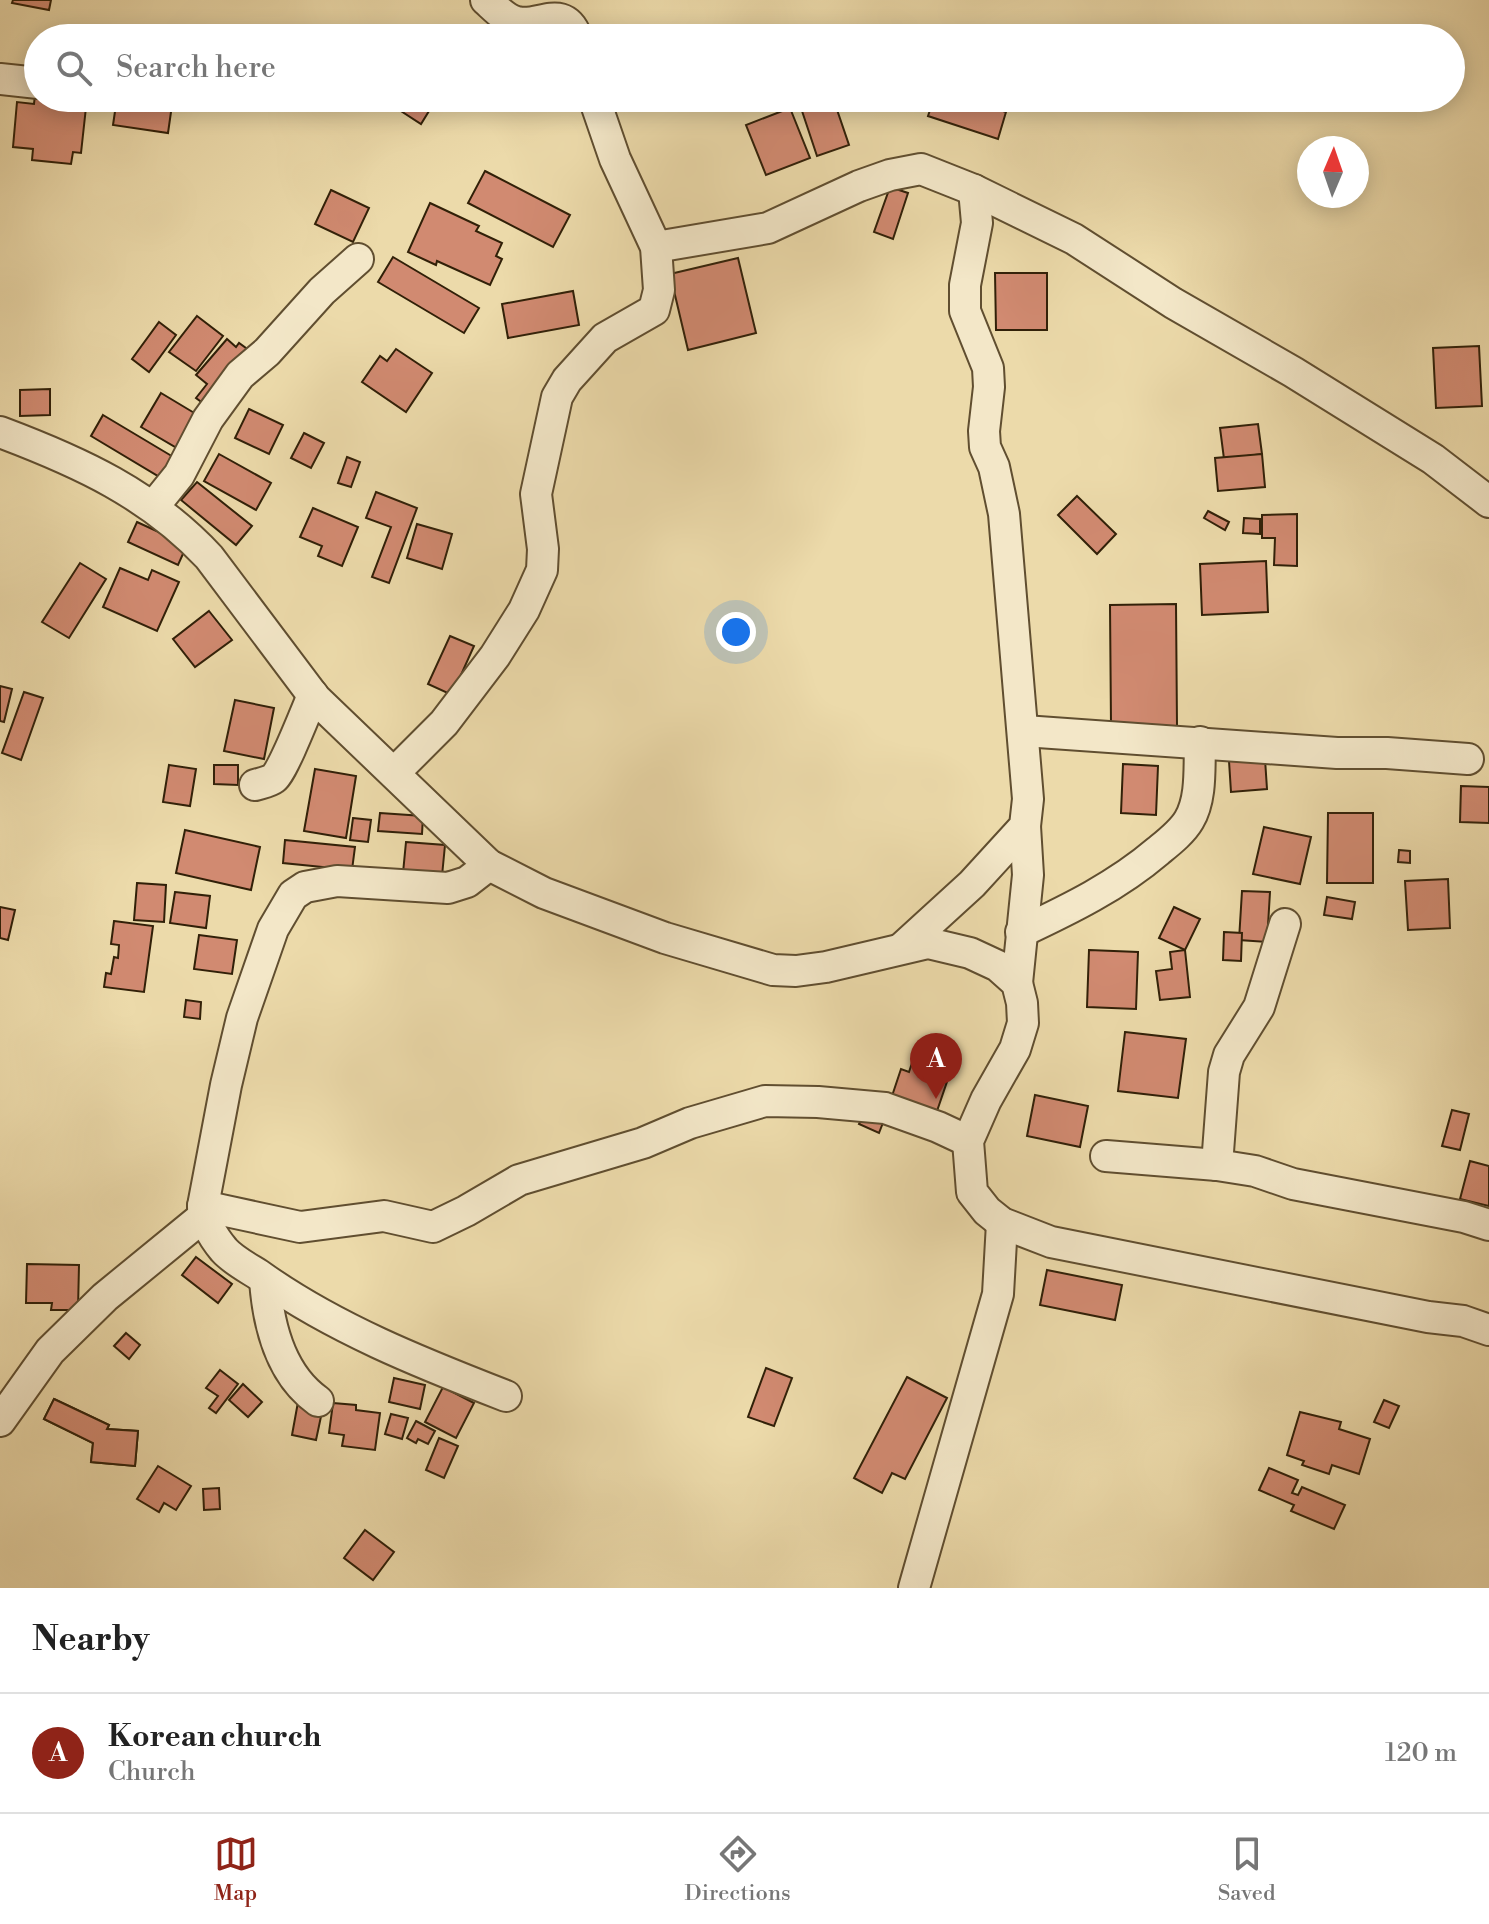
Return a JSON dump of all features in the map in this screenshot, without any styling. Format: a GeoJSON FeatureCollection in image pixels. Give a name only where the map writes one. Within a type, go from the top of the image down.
{"type":"FeatureCollection","features":[{"type":"Feature","properties":{"kind":"street"},"geometry":{"type":"LineString","coordinates":[[486,0],[515,22],[527,23],[550,17],[567,24]]}},
{"type":"Feature","properties":{"kind":"street"},"geometry":{"type":"LineString","coordinates":[[0,79],[24,82]]}},
{"type":"Feature","properties":{"kind":"street"},"geometry":{"type":"LineString","coordinates":[[394,773],[444,723],[495,656],[524,610],[542,570],[543,549],[536,494],[557,397],[567,380],[605,338],[654,310],[659,290],[656,247],[615,159],[599,112]]}},
{"type":"Feature","properties":{"kind":"street"},"geometry":{"type":"LineString","coordinates":[[656,247],[768,228],[859,186],[890,175],[921,169],[974,190],[1074,239],[1173,303],[1293,372],[1433,459],[1489,502]]}},
{"type":"Feature","properties":{"kind":"street"},"geometry":{"type":"LineString","coordinates":[[974,190],[977,223],[965,285],[965,311],[988,368],[985,447],[994,467],[1004,514],[1024,731],[1028,875],[1017,983],[1023,1023],[1015,1049],[986,1100],[968,1141],[972,1192],[987,1211],[1002,1223],[1051,1242],[1387,1309],[1463,1321],[1489,1330]]}},
{"type":"Feature","properties":{"kind":"street"},"geometry":{"type":"LineString","coordinates":[[154,506],[179,475],[208,419],[240,375],[267,352],[322,291],[358,259]]}},
{"type":"Feature","properties":{"kind":"street"},"geometry":{"type":"LineString","coordinates":[[0,432],[94,471],[154,506],[190,536],[313,695],[489,865],[544,893],[665,938],[773,970],[826,967],[928,943],[970,953],[998,966],[1017,983]]}},
{"type":"Feature","properties":{"kind":"street"},"geometry":{"type":"LineString","coordinates":[[255,785],[275,778],[283,768],[313,695]]}},
{"type":"Feature","properties":{"kind":"street"},"geometry":{"type":"LineString","coordinates":[[1024,731],[1468,759]]}},
{"type":"Feature","properties":{"kind":"street"},"geometry":{"type":"LineString","coordinates":[[1021,932],[1087,901],[1141,866],[1171,840],[1189,820],[1198,796],[1200,742]]}},
{"type":"Feature","properties":{"kind":"street"},"geometry":{"type":"LineString","coordinates":[[903,947],[972,884],[1025,826]]}},
{"type":"Feature","properties":{"kind":"street"},"geometry":{"type":"LineString","coordinates":[[489,865],[467,882],[448,888],[337,881],[305,887],[293,895],[273,929],[242,1018],[226,1085],[204,1211],[226,1252],[281,1292],[378,1343],[506,1396]]}},
{"type":"Feature","properties":{"kind":"street"},"geometry":{"type":"LineString","coordinates":[[1217,1165],[1224,1072],[1229,1055],[1259,1007],[1285,924]]}},
{"type":"Feature","properties":{"kind":"street"},"geometry":{"type":"LineString","coordinates":[[204,1211],[300,1227],[384,1216],[433,1227],[519,1180],[643,1143],[690,1123],[765,1101],[885,1108],[968,1141]]}},
{"type":"Feature","properties":{"kind":"street"},"geometry":{"type":"LineString","coordinates":[[1106,1156],[1255,1171],[1293,1184],[1464,1217],[1489,1225]]}},
{"type":"Feature","properties":{"kind":"street"},"geometry":{"type":"LineString","coordinates":[[0,1421],[50,1351],[105,1297],[204,1211]]}},
{"type":"Feature","properties":{"kind":"street"},"geometry":{"type":"LineString","coordinates":[[914,1588],[998,1294],[1002,1223]]}},
{"type":"Feature","properties":{"kind":"street"},"geometry":{"type":"LineString","coordinates":[[265,1280],[267,1304],[280,1350],[296,1379],[318,1401]]}},
{"type":"Feature","properties":{"kind":"building"},"geometry":{"type":"Polygon","coordinates":[[[13,0],[51,0],[49,10],[12,3],[13,0]]]}},
{"type":"Feature","properties":{"kind":"building"},"geometry":{"type":"Polygon","coordinates":[[[17,102],[24,103],[24,112],[85,112],[81,153],[73,152],[71,164],[32,160],[33,149],[13,147],[17,102]]]}},
{"type":"Feature","properties":{"kind":"building"},"geometry":{"type":"Polygon","coordinates":[[[115,112],[171,112],[168,133],[113,125],[115,112]]]}},
{"type":"Feature","properties":{"kind":"building"},"geometry":{"type":"Polygon","coordinates":[[[402,112],[428,112],[421,124],[402,112]]]}},
{"type":"Feature","properties":{"kind":"building"},"geometry":{"type":"Polygon","coordinates":[[[780,112],[792,112],[810,158],[766,175],[746,125],[780,112]]]}},
{"type":"Feature","properties":{"kind":"building"},"geometry":{"type":"Polygon","coordinates":[[[802,112],[838,112],[849,145],[817,156],[802,112]]]}},
{"type":"Feature","properties":{"kind":"building"},"geometry":{"type":"Polygon","coordinates":[[[929,112],[1006,112],[998,139],[928,116],[929,112]]]}},
{"type":"Feature","properties":{"kind":"building"},"geometry":{"type":"Polygon","coordinates":[[[485,171],[570,215],[553,247],[468,203],[485,171]]]}},
{"type":"Feature","properties":{"kind":"building"},"geometry":{"type":"Polygon","coordinates":[[[890,187],[908,193],[893,239],[874,232],[890,187]]]}},
{"type":"Feature","properties":{"kind":"building"},"geometry":{"type":"Polygon","coordinates":[[[331,190],[369,208],[353,242],[315,224],[331,190]]]}},
{"type":"Feature","properties":{"kind":"building"},"geometry":{"type":"Polygon","coordinates":[[[430,203],[479,226],[476,231],[502,243],[496,256],[502,259],[490,285],[437,261],[436,265],[408,252],[430,203]]]}},
{"type":"Feature","properties":{"kind":"building"},"geometry":{"type":"Polygon","coordinates":[[[393,257],[479,308],[464,333],[378,282],[393,257]]]}},
{"type":"Feature","properties":{"kind":"building"},"geometry":{"type":"Polygon","coordinates":[[[738,258],[756,333],[688,350],[670,274],[738,258]]]}},
{"type":"Feature","properties":{"kind":"building"},"geometry":{"type":"Polygon","coordinates":[[[995,273],[1047,273],[1047,330],[996,330],[995,273]]]}},
{"type":"Feature","properties":{"kind":"building"},"geometry":{"type":"Polygon","coordinates":[[[573,291],[579,325],[508,338],[502,304],[573,291]]]}},
{"type":"Feature","properties":{"kind":"building"},"geometry":{"type":"Polygon","coordinates":[[[197,316],[223,336],[196,371],[169,352],[197,316]]]}},
{"type":"Feature","properties":{"kind":"building"},"geometry":{"type":"Polygon","coordinates":[[[159,322],[176,335],[149,372],[132,359],[159,322]]]}},
{"type":"Feature","properties":{"kind":"building"},"geometry":{"type":"Polygon","coordinates":[[[227,339],[236,347],[239,343],[250,351],[207,406],[196,398],[207,384],[196,375],[227,339]]]}},
{"type":"Feature","properties":{"kind":"building"},"geometry":{"type":"Polygon","coordinates":[[[1479,346],[1482,406],[1436,408],[1433,348],[1479,346]]]}},
{"type":"Feature","properties":{"kind":"building"},"geometry":{"type":"Polygon","coordinates":[[[396,349],[432,373],[406,412],[362,382],[380,356],[387,361],[396,349]]]}},
{"type":"Feature","properties":{"kind":"building"},"geometry":{"type":"Polygon","coordinates":[[[50,389],[50,415],[20,416],[20,390],[50,389]]]}},
{"type":"Feature","properties":{"kind":"building"},"geometry":{"type":"Polygon","coordinates":[[[161,393],[201,417],[182,451],[141,427],[161,393]]]}},
{"type":"Feature","properties":{"kind":"building"},"geometry":{"type":"Polygon","coordinates":[[[249,409],[283,425],[269,454],[235,438],[249,409]]]}},
{"type":"Feature","properties":{"kind":"building"},"geometry":{"type":"Polygon","coordinates":[[[103,415],[175,458],[163,479],[91,436],[103,415]]]}},
{"type":"Feature","properties":{"kind":"building"},"geometry":{"type":"Polygon","coordinates":[[[1258,424],[1262,454],[1224,459],[1220,428],[1258,424]]]}},
{"type":"Feature","properties":{"kind":"building"},"geometry":{"type":"Polygon","coordinates":[[[304,433],[324,443],[311,468],[291,458],[304,433]]]}},
{"type":"Feature","properties":{"kind":"building"},"geometry":{"type":"Polygon","coordinates":[[[219,454],[271,483],[256,510],[204,481],[219,454]]]}},
{"type":"Feature","properties":{"kind":"building"},"geometry":{"type":"Polygon","coordinates":[[[1262,454],[1265,487],[1218,491],[1215,458],[1262,454]]]}},
{"type":"Feature","properties":{"kind":"building"},"geometry":{"type":"Polygon","coordinates":[[[347,457],[360,462],[351,487],[338,483],[347,457]]]}},
{"type":"Feature","properties":{"kind":"building"},"geometry":{"type":"Polygon","coordinates":[[[197,482],[252,526],[236,545],[181,500],[197,482]]]}},
{"type":"Feature","properties":{"kind":"building"},"geometry":{"type":"Polygon","coordinates":[[[376,492],[417,508],[389,583],[372,577],[391,527],[366,518],[376,492]]]}},
{"type":"Feature","properties":{"kind":"building"},"geometry":{"type":"Polygon","coordinates":[[[1077,496],[1116,534],[1097,554],[1058,515],[1077,496]]]}},
{"type":"Feature","properties":{"kind":"building"},"geometry":{"type":"Polygon","coordinates":[[[313,508],[358,527],[342,566],[318,556],[322,546],[300,537],[313,508]]]}},
{"type":"Feature","properties":{"kind":"building"},"geometry":{"type":"Polygon","coordinates":[[[1208,511],[1229,522],[1225,530],[1204,518],[1208,511]]]}},
{"type":"Feature","properties":{"kind":"building"},"geometry":{"type":"Polygon","coordinates":[[[1297,514],[1297,566],[1274,565],[1275,538],[1262,538],[1262,515],[1297,514]]]}},
{"type":"Feature","properties":{"kind":"building"},"geometry":{"type":"Polygon","coordinates":[[[1244,518],[1260,519],[1260,534],[1243,533],[1244,518]]]}},
{"type":"Feature","properties":{"kind":"building"},"geometry":{"type":"Polygon","coordinates":[[[137,522],[187,545],[178,565],[128,542],[137,522]]]}},
{"type":"Feature","properties":{"kind":"building"},"geometry":{"type":"Polygon","coordinates":[[[417,524],[452,534],[442,569],[407,558],[417,524]]]}},
{"type":"Feature","properties":{"kind":"building"},"geometry":{"type":"Polygon","coordinates":[[[1266,561],[1268,612],[1202,615],[1200,564],[1266,561]]]}},
{"type":"Feature","properties":{"kind":"building"},"geometry":{"type":"Polygon","coordinates":[[[80,563],[106,579],[69,638],[42,622],[80,563]]]}},
{"type":"Feature","properties":{"kind":"building"},"geometry":{"type":"Polygon","coordinates":[[[120,568],[148,580],[152,570],[179,582],[157,631],[103,607],[120,568]]]}},
{"type":"Feature","properties":{"kind":"building"},"geometry":{"type":"Polygon","coordinates":[[[1176,604],[1177,726],[1111,726],[1110,605],[1176,604]]]}},
{"type":"Feature","properties":{"kind":"building"},"geometry":{"type":"Polygon","coordinates":[[[209,611],[232,640],[195,667],[173,639],[209,611]]]}},
{"type":"Feature","properties":{"kind":"building"},"geometry":{"type":"Polygon","coordinates":[[[450,636],[474,646],[452,695],[428,684],[450,636]]]}},
{"type":"Feature","properties":{"kind":"building"},"geometry":{"type":"Polygon","coordinates":[[[0,686],[12,689],[4,722],[0,721],[0,686]]]}},
{"type":"Feature","properties":{"kind":"building"},"geometry":{"type":"Polygon","coordinates":[[[24,692],[43,698],[21,760],[2,753],[24,692]]]}},
{"type":"Feature","properties":{"kind":"building"},"geometry":{"type":"Polygon","coordinates":[[[235,700],[274,708],[264,759],[224,751],[235,700]]]}},
{"type":"Feature","properties":{"kind":"building"},"geometry":{"type":"Polygon","coordinates":[[[1265,759],[1267,789],[1231,792],[1229,761],[1265,759]]]}},
{"type":"Feature","properties":{"kind":"building"},"geometry":{"type":"Polygon","coordinates":[[[1123,764],[1158,766],[1156,815],[1121,813],[1123,764]]]}},
{"type":"Feature","properties":{"kind":"building"},"geometry":{"type":"Polygon","coordinates":[[[169,765],[196,769],[190,806],[163,802],[169,765]]]}},
{"type":"Feature","properties":{"kind":"building"},"geometry":{"type":"Polygon","coordinates":[[[214,765],[238,765],[238,785],[214,784],[214,765]]]}},
{"type":"Feature","properties":{"kind":"building"},"geometry":{"type":"Polygon","coordinates":[[[315,769],[356,776],[346,838],[304,831],[315,769]]]}},
{"type":"Feature","properties":{"kind":"building"},"geometry":{"type":"Polygon","coordinates":[[[1461,786],[1489,787],[1489,823],[1460,822],[1461,786]]]}},
{"type":"Feature","properties":{"kind":"building"},"geometry":{"type":"Polygon","coordinates":[[[380,813],[423,816],[422,834],[378,831],[380,813]]]}},
{"type":"Feature","properties":{"kind":"building"},"geometry":{"type":"Polygon","coordinates":[[[1328,813],[1373,813],[1373,883],[1327,883],[1328,813]]]}},
{"type":"Feature","properties":{"kind":"building"},"geometry":{"type":"Polygon","coordinates":[[[353,818],[371,820],[368,842],[350,840],[353,818]]]}},
{"type":"Feature","properties":{"kind":"building"},"geometry":{"type":"Polygon","coordinates":[[[1264,827],[1311,837],[1300,884],[1253,874],[1264,827]]]}},
{"type":"Feature","properties":{"kind":"building"},"geometry":{"type":"Polygon","coordinates":[[[185,830],[260,847],[251,890],[176,873],[185,830]]]}},
{"type":"Feature","properties":{"kind":"building"},"geometry":{"type":"Polygon","coordinates":[[[285,840],[355,847],[352,870],[283,863],[285,840]]]}},
{"type":"Feature","properties":{"kind":"building"},"geometry":{"type":"Polygon","coordinates":[[[406,842],[445,845],[442,876],[403,873],[406,842]]]}},
{"type":"Feature","properties":{"kind":"building"},"geometry":{"type":"Polygon","coordinates":[[[1399,850],[1410,851],[1410,863],[1398,862],[1399,850]]]}},
{"type":"Feature","properties":{"kind":"building"},"geometry":{"type":"Polygon","coordinates":[[[1448,879],[1450,928],[1408,930],[1405,881],[1448,879]]]}},
{"type":"Feature","properties":{"kind":"building"},"geometry":{"type":"Polygon","coordinates":[[[137,883],[166,885],[164,922],[134,920],[137,883]]]}},
{"type":"Feature","properties":{"kind":"building"},"geometry":{"type":"Polygon","coordinates":[[[1242,891],[1270,892],[1267,942],[1239,940],[1242,891]]]}},
{"type":"Feature","properties":{"kind":"building"},"geometry":{"type":"Polygon","coordinates":[[[175,892],[210,896],[206,928],[170,923],[175,892]]]}},
{"type":"Feature","properties":{"kind":"building"},"geometry":{"type":"Polygon","coordinates":[[[1327,897],[1355,902],[1352,919],[1324,915],[1327,897]]]}},
{"type":"Feature","properties":{"kind":"building"},"geometry":{"type":"Polygon","coordinates":[[[0,907],[15,910],[8,940],[0,938],[0,907]]]}},
{"type":"Feature","properties":{"kind":"building"},"geometry":{"type":"Polygon","coordinates":[[[1174,907],[1200,919],[1185,950],[1159,938],[1174,907]]]}},
{"type":"Feature","properties":{"kind":"building"},"geometry":{"type":"Polygon","coordinates":[[[114,921],[153,926],[144,992],[104,987],[106,973],[111,974],[114,957],[118,958],[119,945],[111,944],[114,921]]]}},
{"type":"Feature","properties":{"kind":"building"},"geometry":{"type":"Polygon","coordinates":[[[1224,932],[1242,933],[1241,961],[1223,960],[1224,932]]]}},
{"type":"Feature","properties":{"kind":"building"},"geometry":{"type":"Polygon","coordinates":[[[199,935],[237,940],[232,974],[194,969],[199,935]]]}},
{"type":"Feature","properties":{"kind":"building"},"geometry":{"type":"Polygon","coordinates":[[[1089,950],[1138,952],[1136,1009],[1087,1007],[1089,950]]]}},
{"type":"Feature","properties":{"kind":"building"},"geometry":{"type":"Polygon","coordinates":[[[1185,950],[1190,997],[1160,1000],[1156,971],[1172,969],[1170,952],[1185,950]]]}},
{"type":"Feature","properties":{"kind":"building"},"geometry":{"type":"Polygon","coordinates":[[[186,1000],[201,1002],[200,1019],[184,1017],[186,1000]]]}},
{"type":"Feature","properties":{"kind":"building"},"geometry":{"type":"Polygon","coordinates":[[[1125,1032],[1186,1039],[1178,1098],[1118,1091],[1125,1032]]]}},
{"type":"Feature","properties":{"kind":"building"},"geometry":{"type":"Polygon","coordinates":[[[915,1054],[952,1067],[937,1111],[892,1096],[901,1069],[909,1072],[915,1054]]]}},
{"type":"Feature","properties":{"kind":"building"},"geometry":{"type":"Polygon","coordinates":[[[1035,1095],[1088,1106],[1080,1147],[1027,1136],[1035,1095]]]}},
{"type":"Feature","properties":{"kind":"building"},"geometry":{"type":"Polygon","coordinates":[[[1452,1110],[1469,1114],[1460,1150],[1442,1146],[1452,1110]]]}},
{"type":"Feature","properties":{"kind":"building"},"geometry":{"type":"Polygon","coordinates":[[[865,1112],[884,1120],[879,1133],[859,1124],[865,1112]]]}},
{"type":"Feature","properties":{"kind":"building"},"geometry":{"type":"Polygon","coordinates":[[[1470,1161],[1489,1166],[1489,1206],[1460,1199],[1470,1161]]]}},
{"type":"Feature","properties":{"kind":"building"},"geometry":{"type":"Polygon","coordinates":[[[196,1257],[232,1284],[218,1303],[182,1275],[196,1257]]]}},
{"type":"Feature","properties":{"kind":"building"},"geometry":{"type":"Polygon","coordinates":[[[27,1264],[79,1265],[78,1310],[51,1310],[52,1303],[26,1303],[27,1264]]]}},
{"type":"Feature","properties":{"kind":"building"},"geometry":{"type":"Polygon","coordinates":[[[1047,1270],[1122,1285],[1115,1320],[1040,1305],[1047,1270]]]}},
{"type":"Feature","properties":{"kind":"building"},"geometry":{"type":"Polygon","coordinates":[[[126,1333],[140,1345],[129,1359],[114,1346],[126,1333]]]}},
{"type":"Feature","properties":{"kind":"building"},"geometry":{"type":"Polygon","coordinates":[[[766,1368],[792,1378],[774,1426],[748,1417],[766,1368]]]}},
{"type":"Feature","properties":{"kind":"building"},"geometry":{"type":"Polygon","coordinates":[[[220,1370],[238,1384],[216,1413],[209,1408],[218,1396],[206,1388],[220,1370]]]}},
{"type":"Feature","properties":{"kind":"building"},"geometry":{"type":"Polygon","coordinates":[[[907,1377],[947,1398],[905,1479],[892,1473],[882,1493],[854,1478],[907,1377]]]}},
{"type":"Feature","properties":{"kind":"building"},"geometry":{"type":"Polygon","coordinates":[[[394,1378],[425,1385],[420,1409],[389,1402],[394,1378]]]}},
{"type":"Feature","properties":{"kind":"building"},"geometry":{"type":"Polygon","coordinates":[[[243,1384],[262,1402],[248,1417],[229,1400],[243,1384]]]}},
{"type":"Feature","properties":{"kind":"building"},"geometry":{"type":"Polygon","coordinates":[[[443,1387],[474,1403],[456,1438],[425,1422],[443,1387]]]}},
{"type":"Feature","properties":{"kind":"building"},"geometry":{"type":"Polygon","coordinates":[[[54,1399],[109,1425],[107,1429],[138,1431],[135,1466],[91,1462],[93,1443],[44,1419],[54,1399]],[[107,1434],[104,1447],[114,1449],[116,1435],[107,1434]]]}},
{"type":"Feature","properties":{"kind":"building"},"geometry":{"type":"Polygon","coordinates":[[[54,1399],[109,1425],[107,1429],[138,1431],[135,1466],[91,1462],[93,1443],[44,1419],[54,1399]]]}},
{"type":"Feature","properties":{"kind":"building"},"geometry":{"type":"Polygon","coordinates":[[[1384,1400],[1399,1406],[1389,1428],[1374,1422],[1384,1400]]]}},
{"type":"Feature","properties":{"kind":"building"},"geometry":{"type":"Polygon","coordinates":[[[298,1402],[323,1407],[316,1440],[292,1435],[298,1402]]]}},
{"type":"Feature","properties":{"kind":"building"},"geometry":{"type":"Polygon","coordinates":[[[333,1403],[356,1405],[356,1410],[380,1413],[375,1450],[342,1446],[344,1435],[329,1433],[333,1403]]]}},
{"type":"Feature","properties":{"kind":"building"},"geometry":{"type":"Polygon","coordinates":[[[1300,1412],[1341,1422],[1339,1429],[1370,1439],[1359,1474],[1332,1465],[1329,1474],[1302,1465],[1304,1461],[1287,1455],[1300,1412]]]}},
{"type":"Feature","properties":{"kind":"building"},"geometry":{"type":"Polygon","coordinates":[[[391,1414],[408,1418],[402,1439],[385,1434],[391,1414]]]}},
{"type":"Feature","properties":{"kind":"building"},"geometry":{"type":"Polygon","coordinates":[[[416,1421],[435,1431],[428,1444],[407,1438],[416,1421]]]}},
{"type":"Feature","properties":{"kind":"building"},"geometry":{"type":"Polygon","coordinates":[[[439,1438],[458,1446],[444,1478],[426,1470],[439,1438]]]}},
{"type":"Feature","properties":{"kind":"building"},"geometry":{"type":"Polygon","coordinates":[[[158,1466],[191,1486],[176,1510],[164,1503],[159,1512],[137,1499],[158,1466]]]}},
{"type":"Feature","properties":{"kind":"building"},"geometry":{"type":"Polygon","coordinates":[[[1269,1468],[1298,1480],[1292,1493],[1298,1495],[1302,1487],[1345,1505],[1334,1529],[1291,1511],[1294,1505],[1259,1490],[1269,1468]]]}},
{"type":"Feature","properties":{"kind":"building"},"geometry":{"type":"Polygon","coordinates":[[[219,1488],[220,1509],[204,1510],[203,1489],[219,1488]]]}},
{"type":"Feature","properties":{"kind":"building"},"geometry":{"type":"Polygon","coordinates":[[[365,1530],[394,1552],[373,1580],[344,1558],[365,1530]]]}},
{"type":"Feature","properties":{"kind":"place","name":"Korean church"},"geometry":{"type":"Point","coordinates":[936,1099]}}]}
